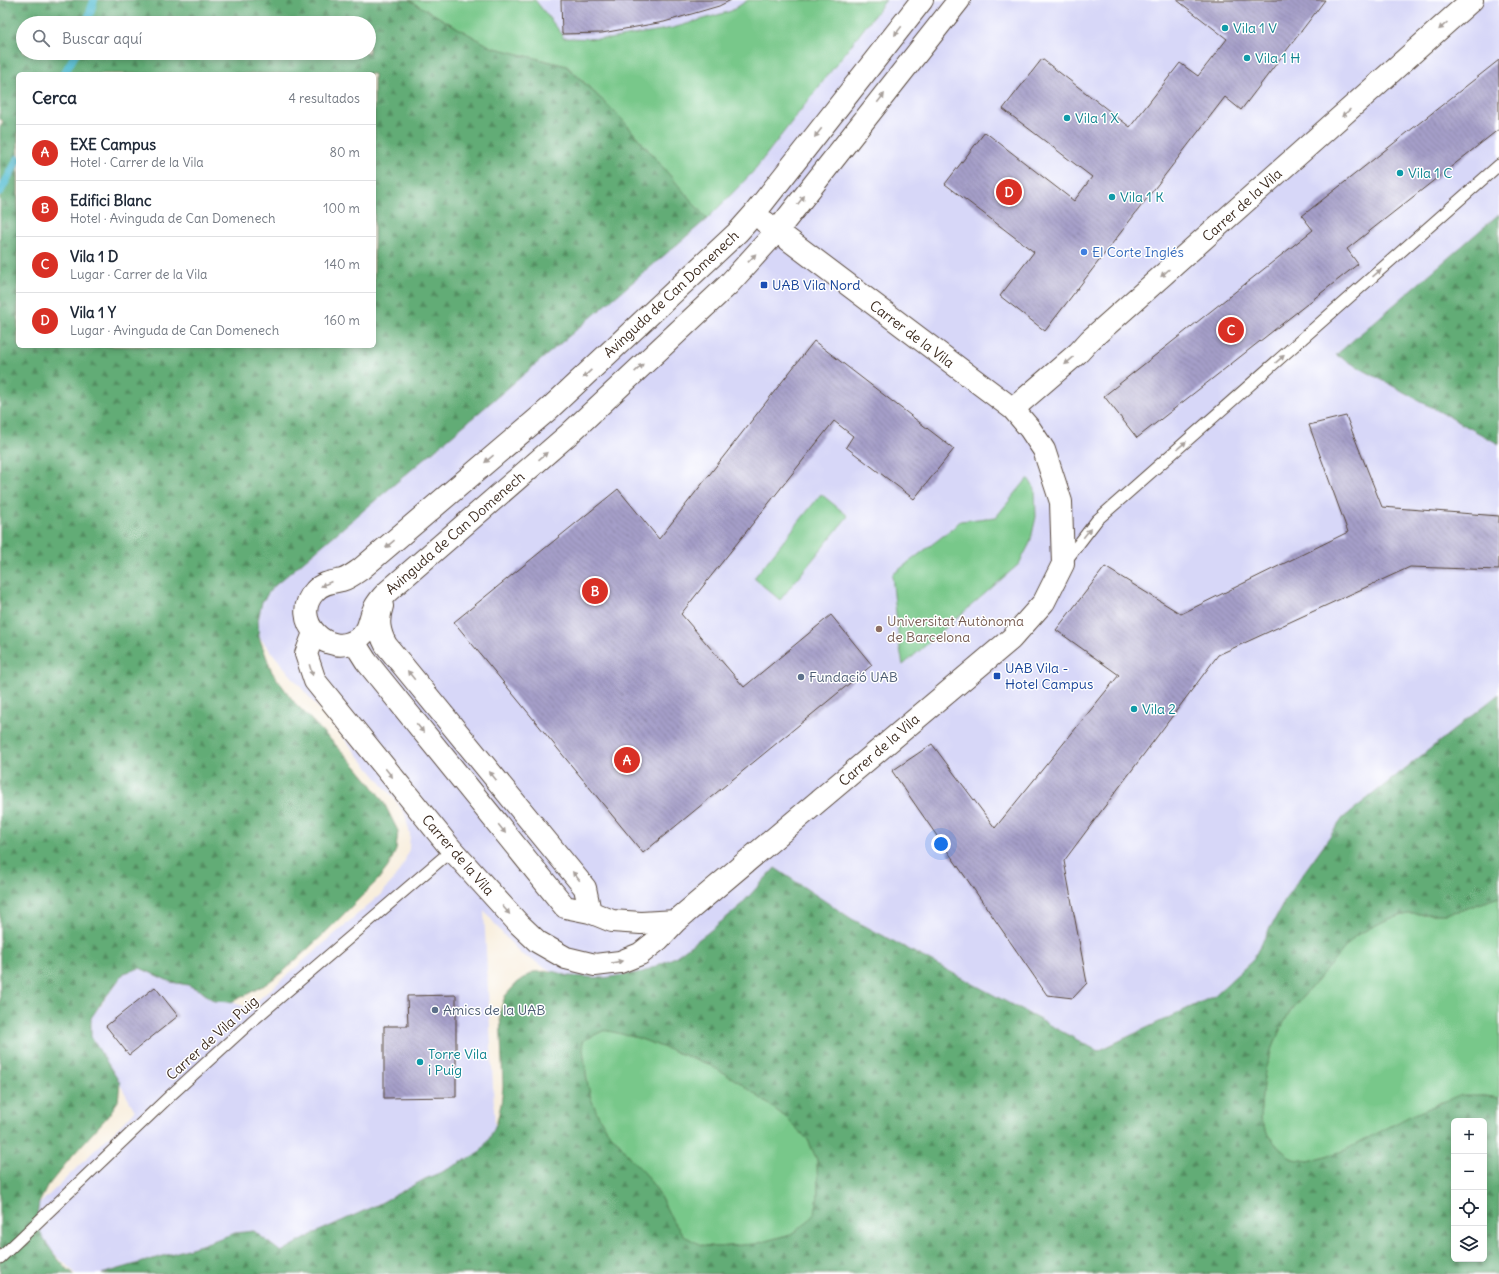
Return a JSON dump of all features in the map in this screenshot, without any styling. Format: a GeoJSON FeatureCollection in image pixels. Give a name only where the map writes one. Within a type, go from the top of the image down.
{"type":"FeatureCollection","features":[{"type":"Feature","properties":{"kind":"street","name":"Avinguda de Can Domenech"},"geometry":{"type":"LineString","coordinates":[[314,633],[308,623],[306,612],[308,601],[314,591],[324,584],[343,580],[361,569],[549,409],[721,249],[754,214],[922,0]]}},
{"type":"Feature","properties":{"kind":"street","name":"Avinguda de Can Domenech"},"geometry":{"type":"LineString","coordinates":[[354,642],[369,627],[375,608],[387,592],[569,434],[728,285],[777,231],[959,0]]}},
{"type":"Feature","properties":{"kind":"street","name":"Carrer de la Vila"},"geometry":{"type":"LineString","coordinates":[[1013,409],[1079,352],[1090,340],[1472,0]]}},
{"type":"Feature","properties":{"kind":"street","name":"Carrer de la Vila"},"geometry":{"type":"LineString","coordinates":[[314,633],[306,654],[315,682],[452,850],[519,924],[538,942],[566,958],[595,965],[620,962],[640,954],[659,939],[676,921],[1010,639],[1044,602],[1063,564],[1061,502],[1044,450],[1030,429],[1013,409],[754,214]]}},
{"type":"Feature","properties":{"kind":"street"},"geometry":{"type":"LineString","coordinates":[[387,592],[378,623],[386,645],[586,888],[590,912]]}},
{"type":"Feature","properties":{"kind":"street"},"geometry":{"type":"LineString","coordinates":[[314,633],[325,642],[332,644],[340,645],[354,642],[366,661],[565,907],[590,912],[612,921],[642,923],[676,921]]}},
{"type":"Feature","properties":{"kind":"lane","name":"Carrer de la Vila"},"geometry":{"type":"LineString","coordinates":[[1063,564],[1097,520],[1499,165]]}},
{"type":"Feature","properties":{"kind":"lane","name":"Carrer de Vila Puig"},"geometry":{"type":"LineString","coordinates":[[0,1258],[172,1094],[252,1022],[452,850]]}},
{"type":"Feature","properties":{"kind":"shaded area","name":"Universitat Autònoma de Barcelona"},"geometry":{"type":"Polygon","coordinates":[[[409,0],[1499,0],[1499,214],[1336,355],[1499,444],[1499,694],[1343,818],[1289,893],[1252,961],[1214,996],[1097,1051],[852,919],[775,868],[737,909],[675,957],[643,972],[604,978],[569,976],[552,971],[521,954],[484,910],[496,1146],[281,1252],[235,1233],[201,1245],[102,1274],[76,1274],[21,1222],[135,1111],[111,1068],[91,1037],[91,1018],[124,973],[140,968],[171,982],[188,985],[201,991],[214,1001],[231,1002],[249,1008],[381,894],[395,878],[404,863],[409,849],[410,834],[405,815],[397,802],[259,637],[258,620],[262,602],[272,588],[706,219],[620,117],[409,0]]]}},
{"type":"Feature","properties":{"kind":"green space"},"geometry":{"type":"Polygon","coordinates":[[[0,0],[409,0],[491,47],[566,66],[620,117],[707,219],[272,588],[262,602],[258,620],[259,637],[272,672],[294,702],[356,766],[383,801],[398,831],[396,850],[388,867],[377,881],[326,932],[284,971],[266,984],[246,995],[231,1002],[214,1001],[201,991],[188,985],[171,982],[140,968],[124,973],[101,1003],[91,1018],[91,1037],[120,1083],[118,1101],[108,1116],[72,1156],[47,1187],[39,1203],[36,1221],[43,1238],[54,1254],[65,1267],[74,1274],[0,1274],[0,128],[3,121],[0,119],[0,0]]]}},
{"type":"Feature","properties":{"kind":"green space"},"geometry":{"type":"Polygon","coordinates":[[[409,0],[535,0],[562,34],[563,38],[609,39],[673,28],[731,11],[748,0],[886,0],[752,173],[707,219],[620,117],[567,66],[491,47],[409,0]]]}},
{"type":"Feature","properties":{"kind":"green space"},"geometry":{"type":"Polygon","coordinates":[[[1499,214],[1499,444],[1336,355],[1499,214]]]}},
{"type":"Feature","properties":{"kind":"green space"},"geometry":{"type":"Polygon","coordinates":[[[1028,478],[1035,489],[1036,517],[1030,543],[1019,564],[903,665],[899,643],[892,575],[952,529],[960,521],[996,517],[1028,478]]]}},
{"type":"Feature","properties":{"kind":"green space"},"geometry":{"type":"Polygon","coordinates":[[[821,494],[848,516],[780,600],[754,578],[821,494]]]}},
{"type":"Feature","properties":{"kind":"green space"},"geometry":{"type":"Polygon","coordinates":[[[1499,694],[1499,897],[1462,910],[1444,914],[1408,914],[1388,919],[1355,936],[1289,1013],[1279,1032],[1266,1066],[1260,1119],[1268,1135],[1280,1149],[1293,1159],[1309,1161],[1343,1151],[1408,1117],[1459,1095],[1479,1095],[1499,1098],[1499,1274],[102,1274],[201,1245],[235,1233],[254,1231],[281,1252],[317,1232],[377,1205],[425,1179],[479,1153],[489,1139],[497,1122],[503,1087],[500,1012],[505,996],[517,983],[533,972],[552,971],[569,976],[604,978],[643,972],[675,957],[706,934],[737,909],[775,868],[852,919],[1098,1051],[1214,996],[1252,961],[1289,893],[1343,818],[1499,694]],[[605,1030],[582,1041],[591,1099],[607,1130],[630,1158],[644,1172],[656,1189],[673,1221],[684,1236],[701,1245],[717,1247],[755,1244],[791,1234],[804,1225],[815,1213],[818,1195],[817,1160],[808,1140],[784,1116],[739,1082],[708,1064],[638,1038],[605,1030]]]}},
{"type":"Feature","properties":{"kind":"green space"},"geometry":{"type":"Polygon","coordinates":[[[1499,897],[1499,1098],[1479,1095],[1441,1102],[1343,1151],[1309,1161],[1293,1159],[1280,1149],[1268,1135],[1260,1119],[1266,1066],[1279,1032],[1289,1013],[1355,936],[1388,919],[1408,914],[1444,914],[1462,910],[1499,897]]]}},
{"type":"Feature","properties":{"kind":"green space"},"geometry":{"type":"Polygon","coordinates":[[[605,1030],[638,1038],[708,1064],[739,1082],[784,1116],[808,1140],[817,1160],[818,1195],[816,1213],[804,1225],[791,1234],[755,1244],[717,1247],[701,1245],[684,1236],[673,1221],[656,1189],[644,1172],[630,1158],[607,1130],[591,1099],[582,1041],[605,1030]]]}},
{"type":"Feature","properties":{"kind":"building"},"geometry":{"type":"Polygon","coordinates":[[[561,0],[731,0],[719,6],[664,22],[602,33],[562,34],[561,0]]]}},
{"type":"Feature","properties":{"kind":"building"},"geometry":{"type":"Polygon","coordinates":[[[1177,0],[1325,0],[1241,110],[1225,97],[1045,331],[1000,296],[1034,252],[945,184],[985,132],[1074,201],[1092,177],[1003,109],[1042,59],[1130,127],[1180,63],[1198,76],[1227,39],[1177,0]]]}},
{"type":"Feature","properties":{"kind":"building"},"geometry":{"type":"Polygon","coordinates":[[[1499,60],[1499,129],[1347,249],[1358,264],[1137,438],[1104,396],[1313,230],[1302,216],[1499,60]]]}},
{"type":"Feature","properties":{"kind":"building"},"geometry":{"type":"Polygon","coordinates":[[[814,341],[954,449],[914,499],[846,447],[853,436],[834,421],[681,614],[744,687],[831,615],[872,665],[643,853],[454,622],[618,489],[659,539],[814,341]]]}},
{"type":"Feature","properties":{"kind":"building","name":"Vila 2"},"geometry":{"type":"Polygon","coordinates":[[[1346,416],[1382,507],[1499,516],[1499,570],[1410,567],[1218,655],[1064,861],[1087,983],[1073,998],[1047,995],[892,771],[932,744],[995,828],[1119,675],[1056,630],[1105,567],[1181,614],[1348,532],[1309,425],[1346,416]]]}},
{"type":"Feature","properties":{"kind":"building"},"geometry":{"type":"Polygon","coordinates":[[[155,987],[178,1016],[129,1055],[106,1026],[155,987]]]}},
{"type":"Feature","properties":{"kind":"building","name":"Torre Vila i Puig"},"geometry":{"type":"Polygon","coordinates":[[[456,995],[456,1097],[384,1098],[384,1026],[408,1026],[407,996],[456,995]]]}},
{"type":"Feature","properties":{"kind":"waterway"},"geometry":{"type":"LineString","coordinates":[[89,16],[94,0]]}},
{"type":"Feature","properties":{"kind":"waterway"},"geometry":{"type":"LineString","coordinates":[[65,72],[72,60]]}},
{"type":"Feature","properties":{"kind":"waterway"},"geometry":{"type":"LineString","coordinates":[[0,192],[16,163]]}},
{"type":"Feature","properties":{"kind":"place","name":"Vila 1 V"},"geometry":{"type":"Point","coordinates":[1225,28]}},
{"type":"Feature","properties":{"kind":"place","name":"Vila 1 H"},"geometry":{"type":"Point","coordinates":[1247,58]}},
{"type":"Feature","properties":{"kind":"place","name":"Vila 1 X"},"geometry":{"type":"Point","coordinates":[1067,118]}},
{"type":"Feature","properties":{"kind":"place","name":"Vila 1 C"},"geometry":{"type":"Point","coordinates":[1400,173]}},
{"type":"Feature","properties":{"kind":"place","name":"Vila 1 Y"},"geometry":{"type":"Point","coordinates":[1009,192]}},
{"type":"Feature","properties":{"kind":"place","name":"Vila 1 K"},"geometry":{"type":"Point","coordinates":[1112,197]}},
{"type":"Feature","properties":{"kind":"place","name":"El Corte Inglés"},"geometry":{"type":"Point","coordinates":[1084,252]}},
{"type":"Feature","properties":{"kind":"place","name":"UAB Vila Nord"},"geometry":{"type":"Point","coordinates":[764,285]}},
{"type":"Feature","properties":{"kind":"place","name":"Vila 1 D"},"geometry":{"type":"Point","coordinates":[1231,330]}},
{"type":"Feature","properties":{"kind":"place","name":"Edifici Blanc"},"geometry":{"type":"Point","coordinates":[595,591]}},
{"type":"Feature","properties":{"kind":"place","name":"Universitat Autònoma de Barcelona"},"geometry":{"type":"Point","coordinates":[879,629]}},
{"type":"Feature","properties":{"kind":"place","name":"UAB Vila - Hotel Campus"},"geometry":{"type":"Point","coordinates":[997,676]}},
{"type":"Feature","properties":{"kind":"place","name":"Fundació UAB"},"geometry":{"type":"Point","coordinates":[801,677]}},
{"type":"Feature","properties":{"kind":"place","name":"Vila 2"},"geometry":{"type":"Point","coordinates":[1134,709]}},
{"type":"Feature","properties":{"kind":"place","name":"EXE Campus"},"geometry":{"type":"Point","coordinates":[627,760]}},
{"type":"Feature","properties":{"kind":"place","name":"Amics de la UAB"},"geometry":{"type":"Point","coordinates":[435,1010]}},
{"type":"Feature","properties":{"kind":"place","name":"Torre Vila i Puig"},"geometry":{"type":"Point","coordinates":[420,1062]}}]}
